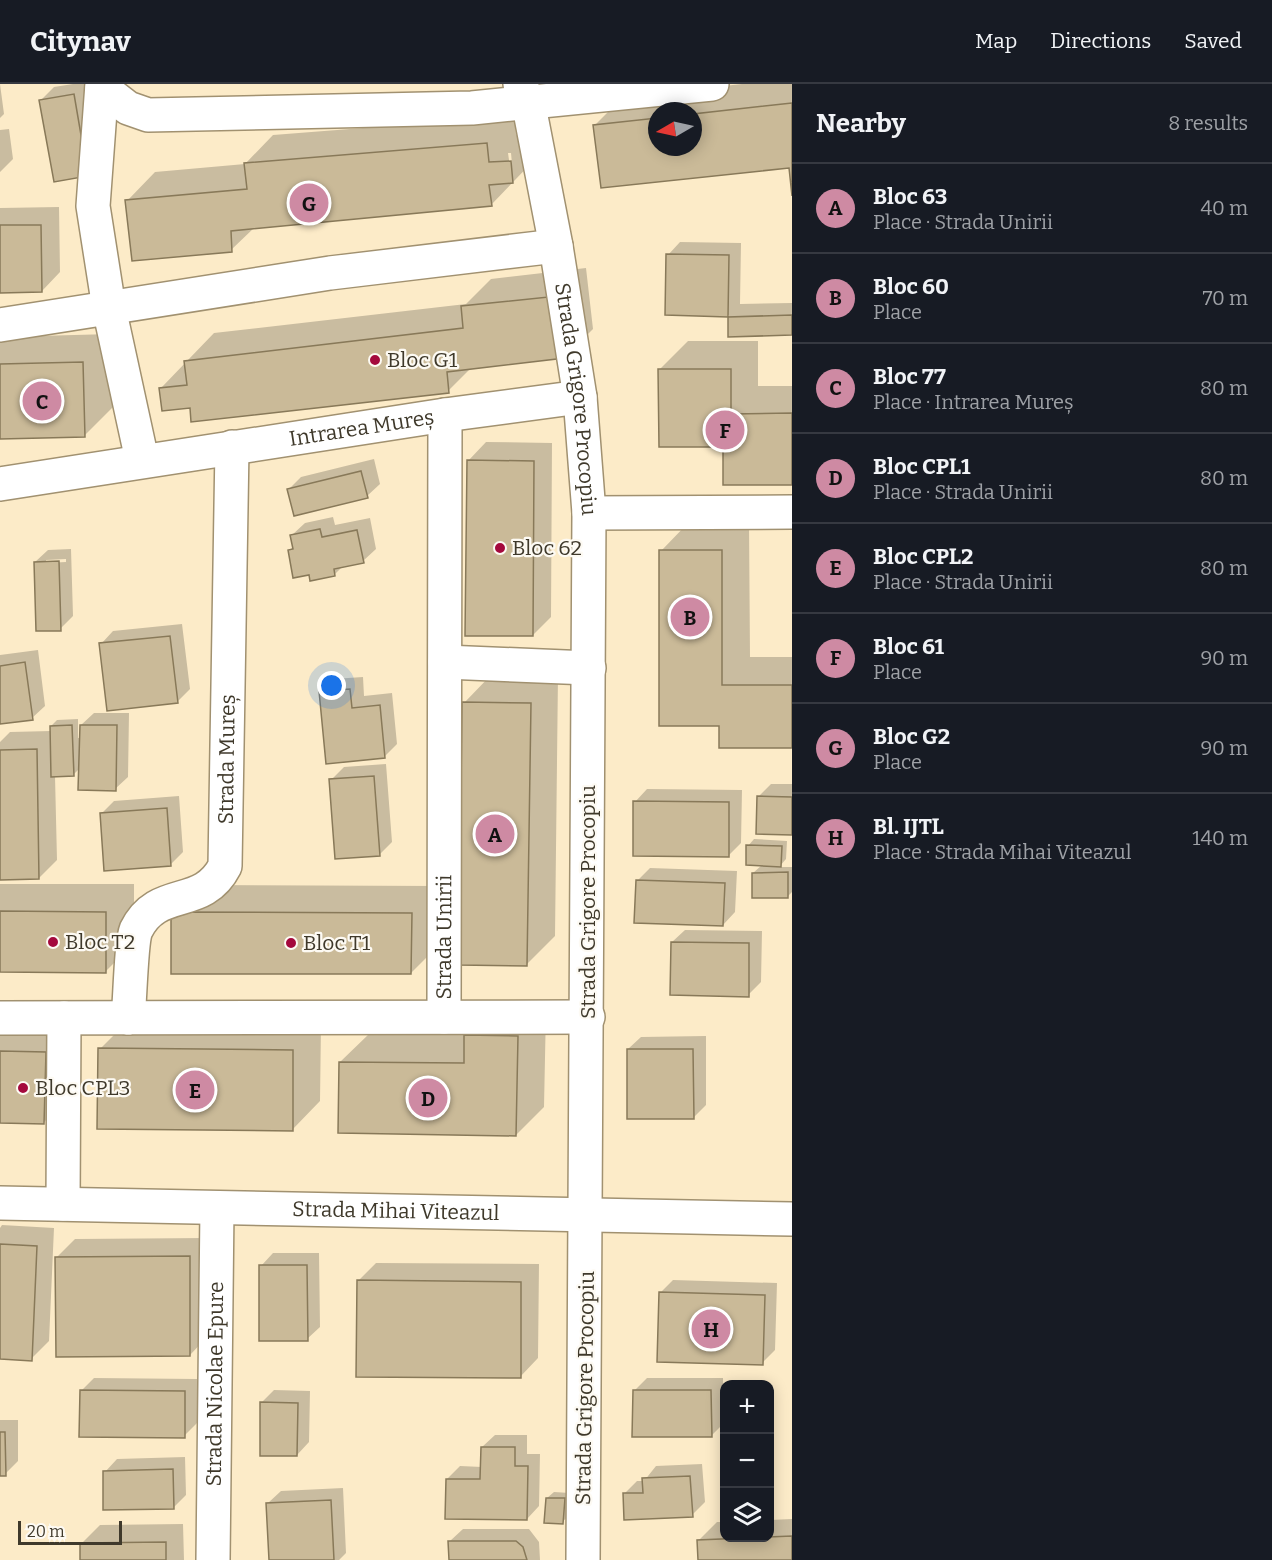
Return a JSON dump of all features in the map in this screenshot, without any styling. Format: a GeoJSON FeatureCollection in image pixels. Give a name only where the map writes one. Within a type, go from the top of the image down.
{"type":"FeatureCollection","features":[{"type":"Feature","properties":{"kind":"street"},"geometry":{"type":"LineString","coordinates":[[102,86],[128,108],[148,115],[472,108],[524,93],[712,84]]}},
{"type":"Feature","properties":{"kind":"street"},"geometry":{"type":"LineString","coordinates":[[102,86],[93,206],[109,308],[142,460]]}},
{"type":"Feature","properties":{"kind":"street","name":"Strada Grigore Procopiu"},"geometry":{"type":"LineString","coordinates":[[524,93],[556,246],[580,397],[589,513],[588,1017],[583,1560]]}},
{"type":"Feature","properties":{"kind":"street"},"geometry":{"type":"LineString","coordinates":[[0,325],[330,273],[556,246]]}},
{"type":"Feature","properties":{"kind":"street","name":"Intrarea Mureș"},"geometry":{"type":"LineString","coordinates":[[0,484],[142,460],[580,397]]}},
{"type":"Feature","properties":{"kind":"street","name":"Strada Unirii"},"geometry":{"type":"LineString","coordinates":[[0,1018],[444,1017],[445,415]]}},
{"type":"Feature","properties":{"kind":"street","name":"Strada Mureș"},"geometry":{"type":"LineString","coordinates":[[128,1018],[136,931],[158,904],[207,890],[218,880],[225,867],[232,447]]}},
{"type":"Feature","properties":{"kind":"street"},"geometry":{"type":"LineString","coordinates":[[589,513],[792,512]]}},
{"type":"Feature","properties":{"kind":"street"},"geometry":{"type":"LineString","coordinates":[[445,662],[589,668]]}},
{"type":"Feature","properties":{"kind":"street"},"geometry":{"type":"LineString","coordinates":[[444,1017],[588,1017]]}},
{"type":"Feature","properties":{"kind":"street"},"geometry":{"type":"LineString","coordinates":[[63,1204],[64,1018]]}},
{"type":"Feature","properties":{"kind":"street","name":"Strada Mihai Viteazul"},"geometry":{"type":"LineString","coordinates":[[0,1203],[792,1219]]}},
{"type":"Feature","properties":{"kind":"street","name":"Strada Nicolae Epure"},"geometry":{"type":"LineString","coordinates":[[213,1560],[217,1208]]}},
{"type":"Feature","properties":{"kind":"building"},"geometry":{"type":"Polygon","coordinates":[[[74,94],[88,176],[54,182],[39,100],[74,94]]]}},
{"type":"Feature","properties":{"kind":"building"},"geometry":{"type":"Polygon","coordinates":[[[792,103],[792,196],[789,168],[601,188],[593,125],[648,119],[648,156],[702,156],[702,113],[792,103]]]}},
{"type":"Feature","properties":{"kind":"building"},"geometry":{"type":"Polygon","coordinates":[[[487,143],[489,162],[511,161],[513,183],[489,185],[492,206],[231,231],[232,252],[132,261],[125,200],[247,189],[244,163],[487,143]]]}},
{"type":"Feature","properties":{"kind":"building"},"geometry":{"type":"Polygon","coordinates":[[[0,225],[41,225],[42,292],[0,293],[0,225]]]}},
{"type":"Feature","properties":{"kind":"building"},"geometry":{"type":"Polygon","coordinates":[[[666,254],[729,255],[728,317],[665,315],[666,254]]]}},
{"type":"Feature","properties":{"kind":"building","name":"Bloc G1"},"geometry":{"type":"Polygon","coordinates":[[[558,296],[565,358],[447,372],[449,393],[191,422],[190,408],[162,411],[159,388],[187,385],[184,361],[463,328],[461,306],[558,296]]]}},
{"type":"Feature","properties":{"kind":"building"},"geometry":{"type":"Polygon","coordinates":[[[792,315],[792,335],[728,337],[728,317],[792,315]]]}},
{"type":"Feature","properties":{"kind":"building"},"geometry":{"type":"Polygon","coordinates":[[[83,362],[85,437],[0,439],[0,364],[83,362]]]}},
{"type":"Feature","properties":{"kind":"building"},"geometry":{"type":"Polygon","coordinates":[[[658,369],[731,369],[731,414],[792,413],[792,485],[723,485],[723,447],[659,447],[658,369]]]}},
{"type":"Feature","properties":{"kind":"building","name":"Bloc 62"},"geometry":{"type":"Polygon","coordinates":[[[467,460],[534,461],[533,636],[465,636],[467,460]]]}},
{"type":"Feature","properties":{"kind":"building"},"geometry":{"type":"Polygon","coordinates":[[[361,471],[368,498],[294,516],[287,489],[361,471]]]}},
{"type":"Feature","properties":{"kind":"building"},"geometry":{"type":"Polygon","coordinates":[[[320,529],[322,537],[357,530],[364,563],[334,569],[335,576],[310,581],[309,575],[293,578],[288,550],[293,549],[290,535],[320,529]]]}},
{"type":"Feature","properties":{"kind":"building"},"geometry":{"type":"Polygon","coordinates":[[[659,550],[722,550],[722,685],[792,685],[792,748],[719,748],[719,726],[659,726],[659,550]]]}},
{"type":"Feature","properties":{"kind":"building"},"geometry":{"type":"Polygon","coordinates":[[[59,561],[61,631],[36,631],[34,562],[59,561]]]}},
{"type":"Feature","properties":{"kind":"building"},"geometry":{"type":"Polygon","coordinates":[[[170,636],[178,703],[107,711],[99,643],[170,636]]]}},
{"type":"Feature","properties":{"kind":"building"},"geometry":{"type":"Polygon","coordinates":[[[25,662],[33,720],[0,724],[0,666],[25,662]]]}},
{"type":"Feature","properties":{"kind":"building"},"geometry":{"type":"Polygon","coordinates":[[[350,689],[352,708],[380,705],[385,758],[326,764],[319,691],[350,689]]]}},
{"type":"Feature","properties":{"kind":"building"},"geometry":{"type":"Polygon","coordinates":[[[462,702],[531,703],[527,966],[459,965],[462,702]]]}},
{"type":"Feature","properties":{"kind":"building"},"geometry":{"type":"Polygon","coordinates":[[[72,725],[74,776],[51,777],[50,726],[72,725]]]}},
{"type":"Feature","properties":{"kind":"building"},"geometry":{"type":"Polygon","coordinates":[[[80,725],[117,725],[116,791],[78,790],[80,725]]]}},
{"type":"Feature","properties":{"kind":"building"},"geometry":{"type":"Polygon","coordinates":[[[37,749],[39,879],[0,880],[0,750],[37,749]]]}},
{"type":"Feature","properties":{"kind":"building"},"geometry":{"type":"Polygon","coordinates":[[[374,776],[380,856],[335,859],[329,779],[374,776]]]}},
{"type":"Feature","properties":{"kind":"building"},"geometry":{"type":"Polygon","coordinates":[[[757,796],[792,797],[792,835],[756,834],[757,796]]]}},
{"type":"Feature","properties":{"kind":"building"},"geometry":{"type":"Polygon","coordinates":[[[633,801],[729,802],[729,857],[633,856],[633,801]]]}},
{"type":"Feature","properties":{"kind":"building"},"geometry":{"type":"Polygon","coordinates":[[[167,808],[171,866],[104,871],[100,813],[167,808]]]}},
{"type":"Feature","properties":{"kind":"building"},"geometry":{"type":"Polygon","coordinates":[[[746,845],[782,846],[781,867],[746,865],[746,845]]]}},
{"type":"Feature","properties":{"kind":"building"},"geometry":{"type":"Polygon","coordinates":[[[788,872],[788,898],[752,898],[752,873],[788,872]]]}},
{"type":"Feature","properties":{"kind":"building"},"geometry":{"type":"Polygon","coordinates":[[[636,880],[725,883],[723,926],[634,923],[636,880]]]}},
{"type":"Feature","properties":{"kind":"building","name":"Bloc T2"},"geometry":{"type":"Polygon","coordinates":[[[0,911],[106,912],[106,973],[0,972],[0,911]]]}},
{"type":"Feature","properties":{"kind":"building","name":"Bloc T1"},"geometry":{"type":"Polygon","coordinates":[[[171,912],[412,913],[411,974],[171,974],[171,912]]]}},
{"type":"Feature","properties":{"kind":"building"},"geometry":{"type":"Polygon","coordinates":[[[671,942],[749,943],[749,997],[670,995],[671,942]]]}},
{"type":"Feature","properties":{"kind":"building"},"geometry":{"type":"Polygon","coordinates":[[[464,1035],[518,1036],[516,1136],[338,1133],[339,1062],[464,1063],[464,1035]]]}},
{"type":"Feature","properties":{"kind":"building"},"geometry":{"type":"Polygon","coordinates":[[[98,1048],[293,1050],[293,1131],[97,1129],[98,1048]]]}},
{"type":"Feature","properties":{"kind":"building"},"geometry":{"type":"Polygon","coordinates":[[[627,1049],[693,1049],[694,1119],[627,1119],[627,1049]]]}},
{"type":"Feature","properties":{"kind":"building","name":"Bloc CPL3"},"geometry":{"type":"Polygon","coordinates":[[[0,1051],[46,1052],[44,1124],[0,1123],[0,1051]]]}},
{"type":"Feature","properties":{"kind":"building"},"geometry":{"type":"Polygon","coordinates":[[[0,1244],[37,1246],[32,1361],[0,1359],[0,1244]]]}},
{"type":"Feature","properties":{"kind":"building"},"geometry":{"type":"Polygon","coordinates":[[[190,1256],[190,1356],[56,1357],[55,1257],[190,1256]]]}},
{"type":"Feature","properties":{"kind":"building"},"geometry":{"type":"Polygon","coordinates":[[[259,1265],[307,1265],[308,1341],[259,1341],[259,1265]]]}},
{"type":"Feature","properties":{"kind":"building"},"geometry":{"type":"Polygon","coordinates":[[[357,1280],[521,1282],[521,1378],[356,1377],[357,1280]]]}},
{"type":"Feature","properties":{"kind":"building"},"geometry":{"type":"Polygon","coordinates":[[[659,1292],[765,1295],[763,1365],[657,1362],[659,1292]]]}},
{"type":"Feature","properties":{"kind":"building"},"geometry":{"type":"Polygon","coordinates":[[[80,1390],[185,1391],[185,1438],[79,1437],[80,1390]]]}},
{"type":"Feature","properties":{"kind":"building"},"geometry":{"type":"Polygon","coordinates":[[[633,1390],[711,1390],[712,1437],[632,1437],[633,1390]]]}},
{"type":"Feature","properties":{"kind":"building"},"geometry":{"type":"Polygon","coordinates":[[[260,1402],[298,1403],[297,1456],[260,1456],[260,1402]]]}},
{"type":"Feature","properties":{"kind":"building"},"geometry":{"type":"Polygon","coordinates":[[[0,1432],[5,1432],[6,1476],[0,1476],[0,1432]]]}},
{"type":"Feature","properties":{"kind":"building"},"geometry":{"type":"Polygon","coordinates":[[[481,1447],[515,1447],[515,1466],[528,1466],[527,1520],[445,1519],[446,1479],[480,1479],[481,1447]]]}},
{"type":"Feature","properties":{"kind":"building"},"geometry":{"type":"Polygon","coordinates":[[[173,1469],[174,1509],[103,1510],[103,1471],[173,1469]]]}},
{"type":"Feature","properties":{"kind":"building"},"geometry":{"type":"Polygon","coordinates":[[[690,1476],[693,1517],[624,1520],[623,1493],[643,1493],[642,1478],[690,1476]]]}},
{"type":"Feature","properties":{"kind":"building"},"geometry":{"type":"Polygon","coordinates":[[[546,1498],[565,1498],[563,1524],[544,1523],[546,1498]]]}},
{"type":"Feature","properties":{"kind":"building"},"geometry":{"type":"Polygon","coordinates":[[[331,1500],[334,1560],[269,1560],[266,1503],[331,1500]]]}},
{"type":"Feature","properties":{"kind":"building"},"geometry":{"type":"Polygon","coordinates":[[[792,1536],[792,1560],[698,1560],[697,1540],[774,1542],[774,1537],[792,1536]]]}},
{"type":"Feature","properties":{"kind":"building"},"geometry":{"type":"Polygon","coordinates":[[[448,1541],[516,1541],[523,1547],[527,1560],[449,1560],[448,1541]]]}},
{"type":"Feature","properties":{"kind":"building"},"geometry":{"type":"Polygon","coordinates":[[[166,1542],[166,1560],[80,1560],[80,1543],[166,1542]]]}},
{"type":"Feature","properties":{"kind":"place","name":"Bloc G2"},"geometry":{"type":"Point","coordinates":[309,203]}},
{"type":"Feature","properties":{"kind":"place","name":"Bloc G1"},"geometry":{"type":"Point","coordinates":[375,360]}},
{"type":"Feature","properties":{"kind":"place","name":"Bloc 77"},"geometry":{"type":"Point","coordinates":[42,401]}},
{"type":"Feature","properties":{"kind":"place","name":"Bloc 61"},"geometry":{"type":"Point","coordinates":[725,430]}},
{"type":"Feature","properties":{"kind":"place","name":"Bloc 62"},"geometry":{"type":"Point","coordinates":[500,548]}},
{"type":"Feature","properties":{"kind":"place","name":"Bloc 60"},"geometry":{"type":"Point","coordinates":[690,617]}},
{"type":"Feature","properties":{"kind":"place","name":"Bloc 63"},"geometry":{"type":"Point","coordinates":[495,834]}},
{"type":"Feature","properties":{"kind":"place","name":"Bloc T2"},"geometry":{"type":"Point","coordinates":[53,942]}},
{"type":"Feature","properties":{"kind":"place","name":"Bloc T1"},"geometry":{"type":"Point","coordinates":[291,943]}},
{"type":"Feature","properties":{"kind":"place","name":"Bloc CPL3"},"geometry":{"type":"Point","coordinates":[23,1088]}},
{"type":"Feature","properties":{"kind":"place","name":"Bloc CPL2"},"geometry":{"type":"Point","coordinates":[195,1090]}},
{"type":"Feature","properties":{"kind":"place","name":"Bloc CPL1"},"geometry":{"type":"Point","coordinates":[428,1098]}},
{"type":"Feature","properties":{"kind":"place","name":"Bl. IJTL"},"geometry":{"type":"Point","coordinates":[711,1329]}}]}
